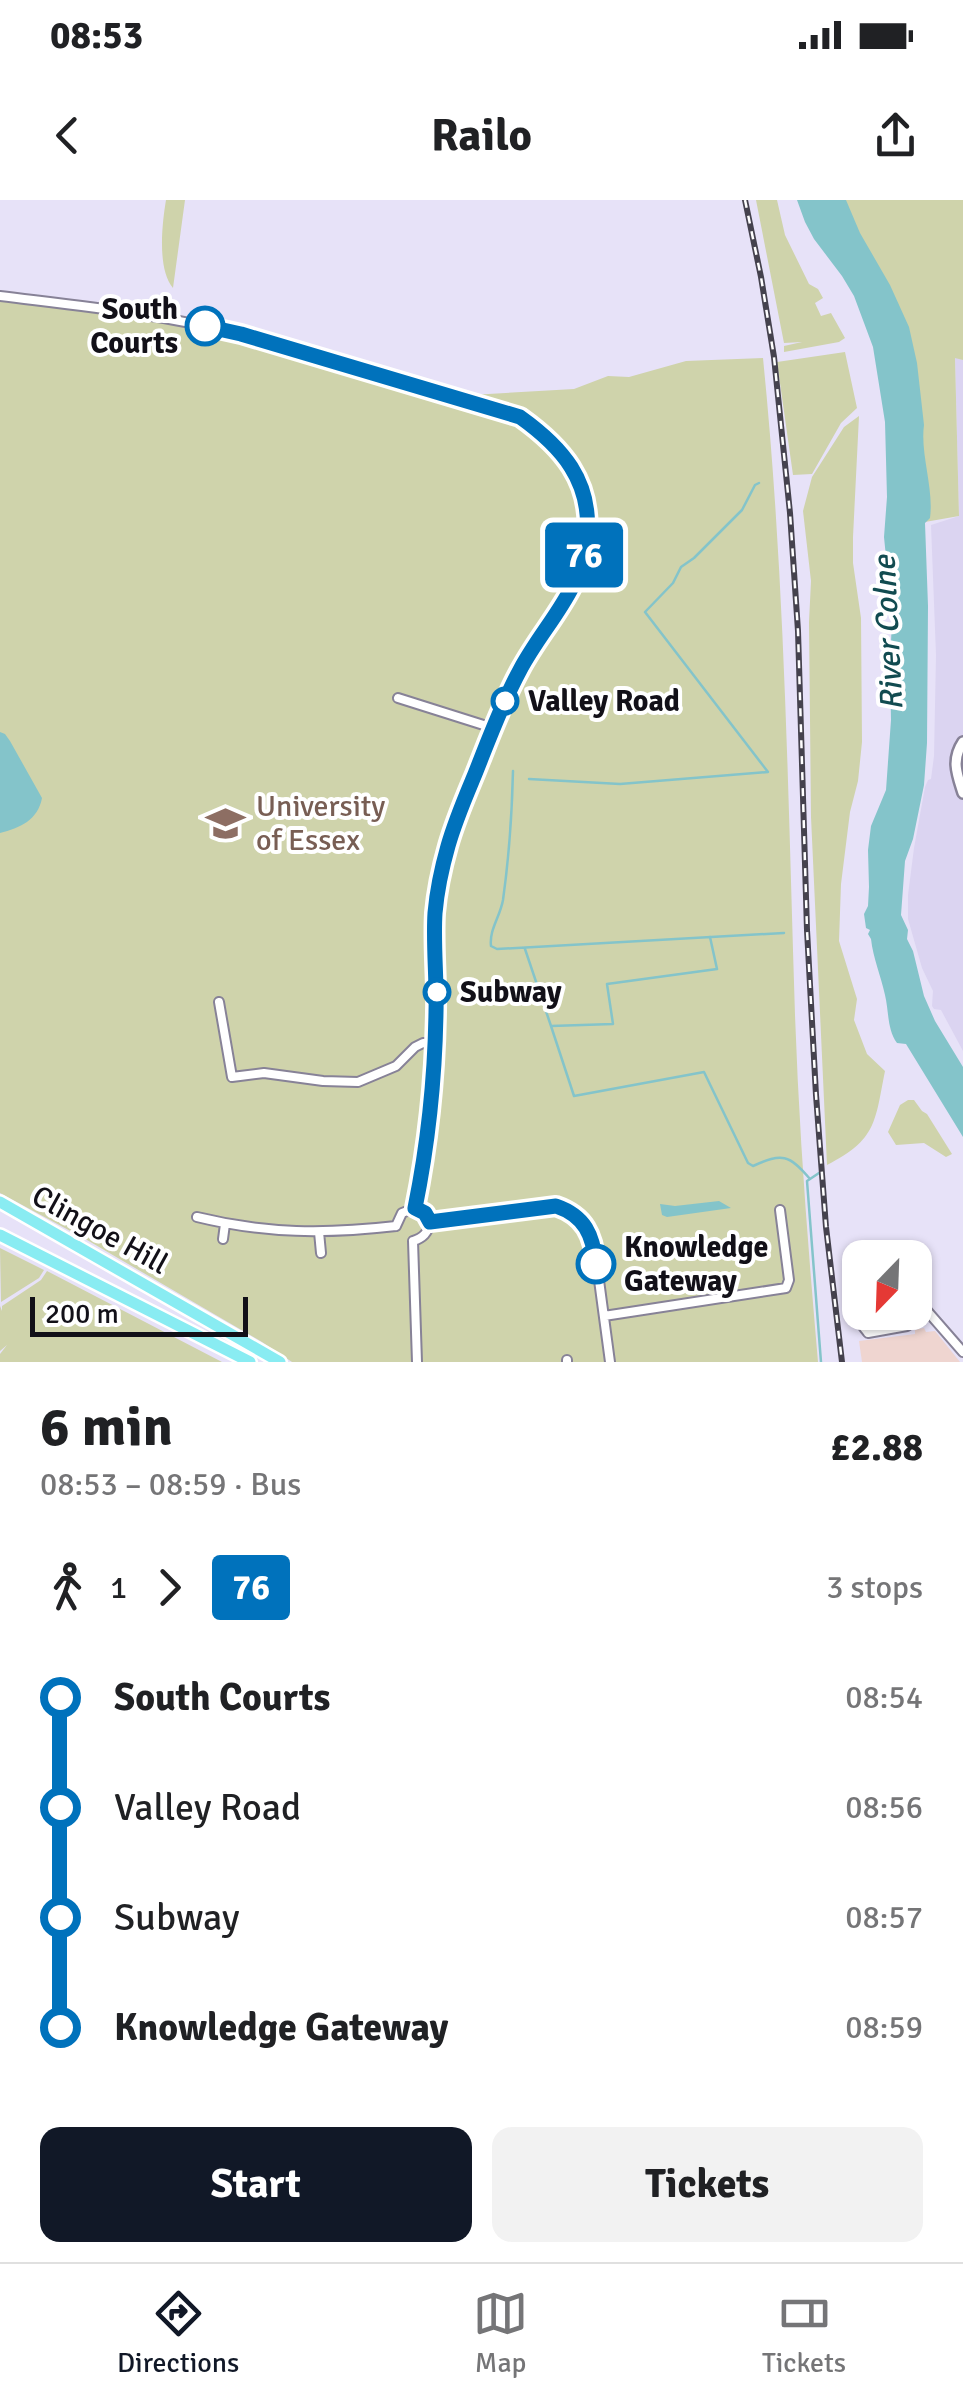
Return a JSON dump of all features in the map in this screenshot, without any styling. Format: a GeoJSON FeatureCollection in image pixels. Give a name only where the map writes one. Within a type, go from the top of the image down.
{"type":"FeatureCollection","features":[{"type":"Feature","properties":{"kind":"main road","name":"Clingoe Hill"},"geometry":{"type":"LineString","coordinates":[[0,1202],[277,1360]]}},
{"type":"Feature","properties":{"kind":"main road","name":"Clingoe Hill"},"geometry":{"type":"LineString","coordinates":[[0,1234],[250,1362]]}},
{"type":"Feature","properties":{"kind":"street"},"geometry":{"type":"LineString","coordinates":[[0,296],[230,332],[473,401],[520,417],[549,438],[572,468],[588,516],[577,580],[522,666],[493,728],[449,844],[437,898],[434,1044],[428,1122],[415,1208]]}},
{"type":"Feature","properties":{"kind":"street"},"geometry":{"type":"LineString","coordinates":[[398,698],[493,728]]}},
{"type":"Feature","properties":{"kind":"street"},"geometry":{"type":"LineString","coordinates":[[963,742],[955,759],[963,793]]}},
{"type":"Feature","properties":{"kind":"street"},"geometry":{"type":"LineString","coordinates":[[220,1002],[232,1077],[264,1073],[358,1082],[396,1066],[414,1047],[434,1044]]}},
{"type":"Feature","properties":{"kind":"street"},"geometry":{"type":"LineString","coordinates":[[430,1222],[506,1208],[556,1206],[571,1211],[594,1243],[610,1362]]}},
{"type":"Feature","properties":{"kind":"street"},"geometry":{"type":"LineString","coordinates":[[396,1226],[402,1236],[413,1241],[427,1233],[430,1222],[425,1213],[415,1208]]}},
{"type":"Feature","properties":{"kind":"street"},"geometry":{"type":"LineString","coordinates":[[396,1226],[402,1214],[415,1208]]}},
{"type":"Feature","properties":{"kind":"street"},"geometry":{"type":"LineString","coordinates":[[604,1316],[788,1286],[780,1210]]}},
{"type":"Feature","properties":{"kind":"street"},"geometry":{"type":"LineString","coordinates":[[197,1218],[264,1230],[320,1232],[396,1226]]}},
{"type":"Feature","properties":{"kind":"street"},"geometry":{"type":"LineString","coordinates":[[223,1240],[225,1224]]}},
{"type":"Feature","properties":{"kind":"street"},"geometry":{"type":"LineString","coordinates":[[320,1232],[320,1253]]}},
{"type":"Feature","properties":{"kind":"street"},"geometry":{"type":"LineString","coordinates":[[413,1241],[415,1362]]}},
{"type":"Feature","properties":{"kind":"street"},"geometry":{"type":"LineString","coordinates":[[932,1317],[963,1352]]}},
{"type":"Feature","properties":{"kind":"shaded area"},"geometry":{"type":"Polygon","coordinates":[[[166,200],[185,200],[173,288],[163,258],[166,200]]]}},
{"type":"Feature","properties":{"kind":"shaded area"},"geometry":{"type":"Polygon","coordinates":[[[756,200],[777,200],[785,235],[809,284],[823,298],[815,303],[821,316],[831,313],[845,338],[839,342],[784,352],[784,346],[802,342],[784,343],[756,200]]]}},
{"type":"Feature","properties":{"kind":"shaded area"},"geometry":{"type":"Polygon","coordinates":[[[797,200],[846,200],[909,327],[917,363],[931,507],[925,523],[927,743],[924,785],[905,861],[901,915],[924,996],[963,1067],[963,1137],[906,1044],[897,1043],[894,1038],[870,930],[866,928],[868,850],[871,826],[886,790],[891,720],[892,617],[884,537],[885,422],[873,347],[854,296],[814,239],[797,200]]]}},
{"type":"Feature","properties":{"kind":"shaded area"},"geometry":{"type":"Polygon","coordinates":[[[835,200],[963,200],[963,360],[955,358],[959,516],[925,522],[835,200]]]}},
{"type":"Feature","properties":{"kind":"shaded area","name":"University of Essex"},"geometry":{"type":"Polygon","coordinates":[[[0,296],[184,322],[453,396],[574,389],[608,376],[629,377],[686,361],[763,358],[781,604],[799,1102],[818,1362],[292,1362],[0,1193],[0,296]]]}},
{"type":"Feature","properties":{"kind":"shaded area"},"geometry":{"type":"Polygon","coordinates":[[[845,352],[857,408],[841,423],[812,474],[793,475],[777,362],[845,352]]]}},
{"type":"Feature","properties":{"kind":"shaded area"},"geometry":{"type":"Polygon","coordinates":[[[955,356],[963,360],[963,743],[959,748],[963,790],[963,1051],[941,1010],[932,1006],[933,991],[908,919],[914,848],[934,756],[936,655],[931,525],[959,516],[955,356]]]}},
{"type":"Feature","properties":{"kind":"shaded area"},"geometry":{"type":"Polygon","coordinates":[[[859,416],[853,563],[861,618],[862,742],[841,884],[839,941],[857,999],[854,1020],[867,1054],[885,1071],[879,1103],[865,1137],[827,1165],[811,817],[811,581],[803,511],[812,477],[844,427],[859,416]]]}},
{"type":"Feature","properties":{"kind":"shaded area"},"geometry":{"type":"Polygon","coordinates":[[[0,732],[10,741],[42,798],[37,812],[27,822],[0,833],[0,732]]]}},
{"type":"Feature","properties":{"kind":"shaded area"},"geometry":{"type":"Polygon","coordinates":[[[914,1100],[927,1114],[952,1154],[946,1157],[924,1143],[896,1145],[888,1132],[900,1105],[914,1100]]]}},
{"type":"Feature","properties":{"kind":"shaded area"},"geometry":{"type":"Polygon","coordinates":[[[719,1201],[731,1208],[667,1217],[662,1215],[660,1204],[675,1206],[719,1201]]]}},
{"type":"Feature","properties":{"kind":"shaded area"},"geometry":{"type":"Polygon","coordinates":[[[0,1248],[44,1270],[39,1278],[1,1302],[0,1248]]]}},
{"type":"Feature","properties":{"kind":"shaded area"},"geometry":{"type":"Polygon","coordinates":[[[47,1271],[222,1362],[0,1362],[0,1354],[7,1345],[0,1351],[0,1306],[2,1311],[2,1306],[41,1280],[47,1271]]]}},
{"type":"Feature","properties":{"kind":"shaded area"},"geometry":{"type":"Polygon","coordinates":[[[915,1330],[935,1331],[960,1362],[862,1362],[859,1341],[915,1334],[915,1330]]]}},
{"type":"Feature","properties":{"kind":"waterway"},"geometry":{"type":"LineString","coordinates":[[529,779],[620,784],[768,772],[645,612],[673,583],[681,567],[742,510],[759,483]]}},
{"type":"Feature","properties":{"kind":"waterway"},"geometry":{"type":"LineString","coordinates":[[513,771],[505,884],[491,946],[497,949],[784,933]]}},
{"type":"Feature","properties":{"kind":"waterway"},"geometry":{"type":"LineString","coordinates":[[710,937],[717,969],[607,984],[613,1024],[551,1026],[574,1096],[704,1072],[748,1163],[753,1166],[784,1158],[810,1179]]}},
{"type":"Feature","properties":{"kind":"waterway"},"geometry":{"type":"LineString","coordinates":[[525,949],[551,1026]]}},
{"type":"Feature","properties":{"kind":"waterway"},"geometry":{"type":"LineString","coordinates":[[819,1173],[807,1181],[821,1362]]}},
{"type":"Feature","properties":{"kind":"railway"},"geometry":{"type":"LineString","coordinates":[[745,200],[774,357],[790,513],[816,1095],[842,1362]]}},
{"type":"Feature","properties":{"kind":"bus line","name":"76"},"geometry":{"type":"LineString","coordinates":[[205,326],[520,417],[549,438],[572,468],[584,496],[587,535],[577,580],[510,690],[449,844],[435,915],[434,1064],[415,1208],[425,1213],[430,1222],[556,1206],[571,1211],[585,1226],[594,1243],[596,1264]]}},
{"type":"Feature","properties":{"kind":"place","name":"South Courts"},"geometry":{"type":"Point","coordinates":[205,326]}},
{"type":"Feature","properties":{"kind":"place","name":"Valley Road"},"geometry":{"type":"Point","coordinates":[505,701]}},
{"type":"Feature","properties":{"kind":"place","name":"University of Essex"},"geometry":{"type":"Point","coordinates":[226,823]}},
{"type":"Feature","properties":{"kind":"place","name":"Subway"},"geometry":{"type":"Point","coordinates":[437,992]}},
{"type":"Feature","properties":{"kind":"place","name":"Knowledge Gateway"},"geometry":{"type":"Point","coordinates":[596,1264]}},
{"type":"Feature","properties":{"kind":"water label","name":"River Colne"},"geometry":{"type":"Point","coordinates":[888,633]}}]}
